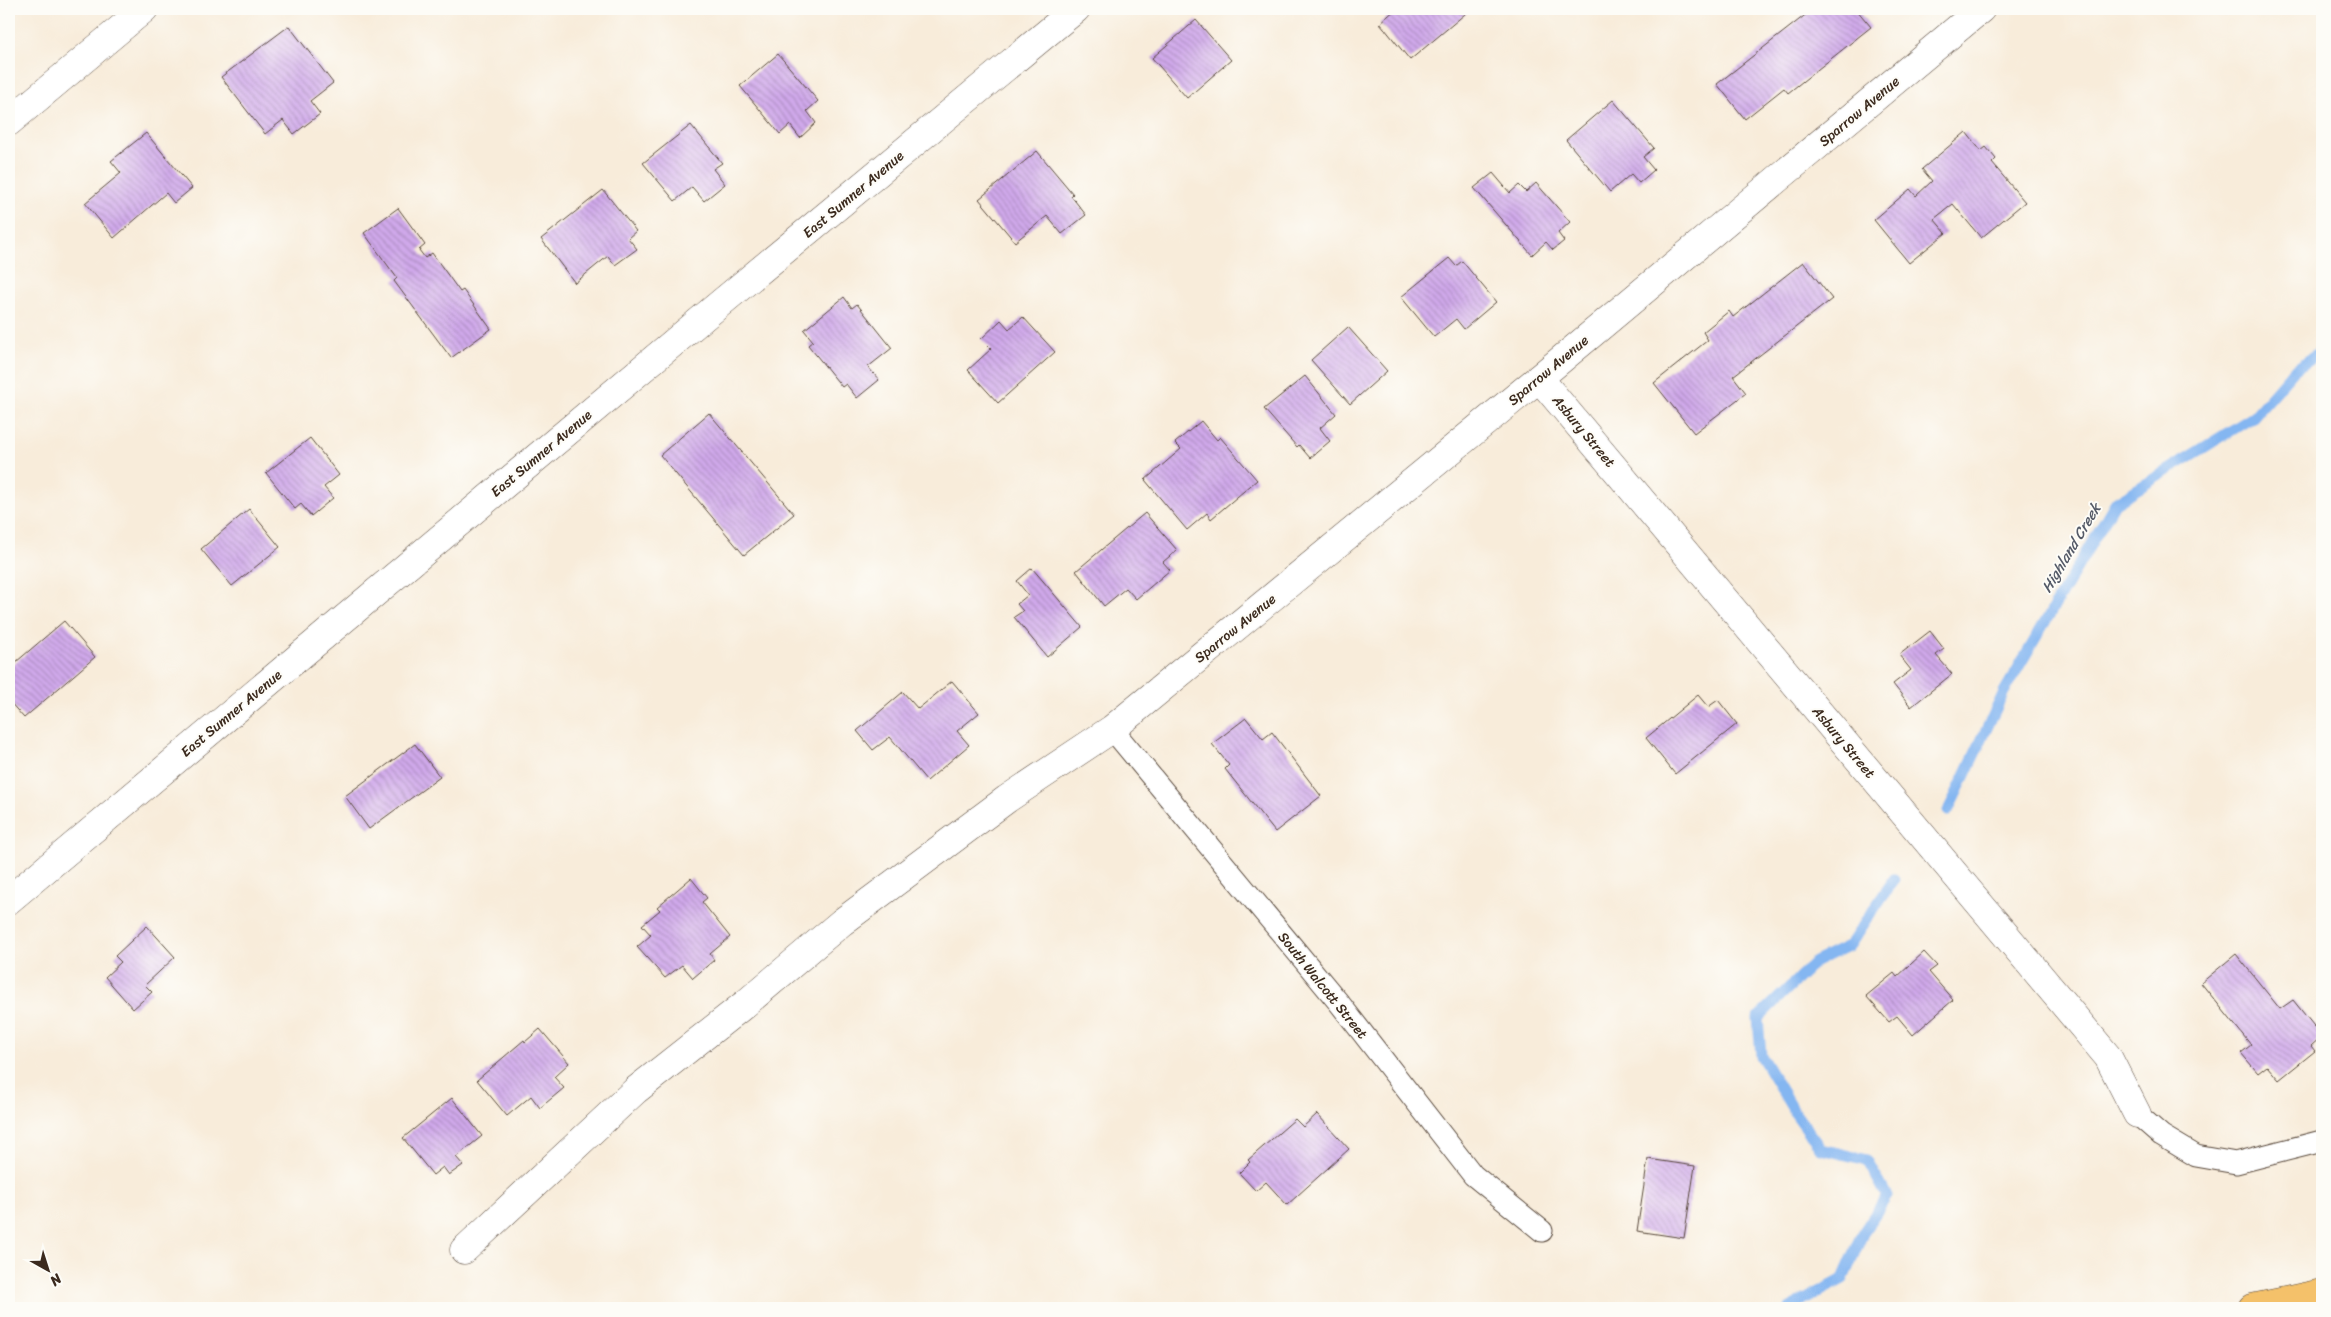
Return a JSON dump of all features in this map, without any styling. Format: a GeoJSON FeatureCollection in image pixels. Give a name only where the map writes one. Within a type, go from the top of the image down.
{"type":"FeatureCollection","features":[{"type":"Feature","properties":{"kind":"highway"},"geometry":{"type":"LineString","coordinates":[[2252,1308],[2322,1293]]}},
{"type":"Feature","properties":{"kind":"street"},"geometry":{"type":"LineString","coordinates":[[9,122],[144,9]]}},
{"type":"Feature","properties":{"kind":"street","name":"East Sumner Avenue"},"geometry":{"type":"LineString","coordinates":[[9,900],[722,302],[1076,9]]}},
{"type":"Feature","properties":{"kind":"street","name":"Sparrow Avenue"},"geometry":{"type":"LineString","coordinates":[[464,1250],[636,1090],[745,1004],[842,922],[1006,799],[1112,729],[1539,378],[1981,9]]}},
{"type":"Feature","properties":{"kind":"street","name":"Asbury Street"},"geometry":{"type":"LineString","coordinates":[[1539,378],[2108,1057],[2137,1114]]}},
{"type":"Feature","properties":{"kind":"lane","name":"South Walcott Street"},"geometry":{"type":"LineString","coordinates":[[1112,729],[1340,1004],[1473,1175],[1542,1231]]}},
{"type":"Feature","properties":{"kind":"lane"},"geometry":{"type":"LineString","coordinates":[[2137,1114],[2161,1135],[2196,1156],[2236,1163],[2322,1141]]}},
{"type":"Feature","properties":{"kind":"building"},"geometry":{"type":"Polygon","coordinates":[[[1396,9],[1471,9],[1410,60],[1380,23],[1396,9]]]}},
{"type":"Feature","properties":{"kind":"building"},"geometry":{"type":"Polygon","coordinates":[[[1813,9],[1856,9],[1871,27],[1788,93],[1784,88],[1745,119],[1717,84],[1813,9]]]}},
{"type":"Feature","properties":{"kind":"building"},"geometry":{"type":"Polygon","coordinates":[[[1196,20],[1231,60],[1187,98],[1152,58],[1196,20]]]}},
{"type":"Feature","properties":{"kind":"building"},"geometry":{"type":"Polygon","coordinates":[[[289,26],[333,83],[310,101],[320,114],[294,134],[283,120],[265,134],[221,77],[289,26]]]}},
{"type":"Feature","properties":{"kind":"building"},"geometry":{"type":"Polygon","coordinates":[[[778,54],[818,101],[807,111],[816,123],[800,138],[790,125],[780,134],[740,86],[778,54]]]}},
{"type":"Feature","properties":{"kind":"building"},"geometry":{"type":"Polygon","coordinates":[[[1613,100],[1654,148],[1643,157],[1654,170],[1639,183],[1631,174],[1610,192],[1566,140],[1613,100]]]}},
{"type":"Feature","properties":{"kind":"building"},"geometry":{"type":"Polygon","coordinates":[[[691,125],[722,163],[713,169],[725,184],[704,201],[692,187],[675,201],[643,163],[691,125]]]}},
{"type":"Feature","properties":{"kind":"building"},"geometry":{"type":"Polygon","coordinates":[[[1966,132],[1981,151],[1986,147],[1996,159],[1992,163],[2025,202],[1981,238],[1953,204],[1934,219],[1946,233],[1909,263],[1874,220],[1910,189],[1916,196],[1932,181],[1922,169],[1966,132]]]}},
{"type":"Feature","properties":{"kind":"building"},"geometry":{"type":"Polygon","coordinates":[[[146,133],[192,188],[174,203],[166,193],[114,238],[85,203],[121,173],[111,161],[146,133]]]}},
{"type":"Feature","properties":{"kind":"building"},"geometry":{"type":"Polygon","coordinates":[[[1037,151],[1073,194],[1071,196],[1086,215],[1062,234],[1047,216],[1015,242],[979,199],[1037,151]]]}},
{"type":"Feature","properties":{"kind":"building"},"geometry":{"type":"Polygon","coordinates":[[[1493,173],[1510,193],[1519,185],[1526,192],[1536,183],[1570,222],[1558,233],[1564,241],[1553,250],[1546,242],[1532,255],[1474,188],[1493,173]]]}},
{"type":"Feature","properties":{"kind":"building"},"geometry":{"type":"Polygon","coordinates":[[[603,190],[636,231],[628,238],[637,249],[615,265],[608,256],[575,283],[541,239],[603,190]]]}},
{"type":"Feature","properties":{"kind":"building"},"geometry":{"type":"Polygon","coordinates":[[[398,208],[425,245],[419,250],[425,258],[432,253],[460,292],[463,290],[491,329],[451,358],[394,281],[397,278],[364,233],[398,208]]]}},
{"type":"Feature","properties":{"kind":"building"},"geometry":{"type":"Polygon","coordinates":[[[1449,258],[1456,266],[1462,261],[1496,302],[1464,329],[1456,319],[1434,337],[1401,297],[1449,258]]]}},
{"type":"Feature","properties":{"kind":"building"},"geometry":{"type":"Polygon","coordinates":[[[1803,262],[1832,299],[1733,376],[1746,393],[1694,433],[1654,383],[1708,340],[1703,332],[1729,311],[1733,317],[1803,262]]]}},
{"type":"Feature","properties":{"kind":"building"},"geometry":{"type":"Polygon","coordinates":[[[844,297],[852,308],[857,304],[892,348],[868,367],[879,380],[857,398],[846,384],[842,387],[808,345],[813,341],[804,330],[844,297]]]}},
{"type":"Feature","properties":{"kind":"building"},"geometry":{"type":"Polygon","coordinates":[[[1023,317],[1055,352],[998,403],[968,370],[991,349],[981,339],[1001,320],[1009,329],[1023,317]]]}},
{"type":"Feature","properties":{"kind":"building"},"geometry":{"type":"Polygon","coordinates":[[[1348,327],[1387,371],[1350,404],[1311,360],[1348,327]]]}},
{"type":"Feature","properties":{"kind":"building"},"geometry":{"type":"Polygon","coordinates":[[[1305,376],[1336,414],[1320,428],[1330,441],[1310,458],[1299,445],[1297,447],[1264,409],[1305,376]]]}},
{"type":"Feature","properties":{"kind":"building"},"geometry":{"type":"Polygon","coordinates":[[[709,413],[794,514],[744,555],[660,455],[709,413]]]}},
{"type":"Feature","properties":{"kind":"building"},"geometry":{"type":"Polygon","coordinates":[[[1201,421],[1217,440],[1220,437],[1257,480],[1211,519],[1207,513],[1187,530],[1145,480],[1181,449],[1175,443],[1201,421]]]}},
{"type":"Feature","properties":{"kind":"building"},"geometry":{"type":"Polygon","coordinates":[[[310,438],[339,475],[324,487],[333,498],[311,516],[301,504],[295,509],[266,473],[310,438]]]}},
{"type":"Feature","properties":{"kind":"building"},"geometry":{"type":"Polygon","coordinates":[[[249,509],[280,547],[232,586],[201,549],[249,509]]]}},
{"type":"Feature","properties":{"kind":"building"},"geometry":{"type":"Polygon","coordinates":[[[1145,513],[1177,550],[1163,562],[1170,570],[1136,599],[1126,588],[1104,606],[1076,571],[1145,513]]]}},
{"type":"Feature","properties":{"kind":"building"},"geometry":{"type":"Polygon","coordinates":[[[1032,568],[1082,627],[1047,657],[1014,617],[1023,611],[1017,604],[1028,595],[1017,581],[1032,568]]]}},
{"type":"Feature","properties":{"kind":"building"},"geometry":{"type":"Polygon","coordinates":[[[64,621],[95,657],[24,718],[9,701],[9,668],[64,621]]]}},
{"type":"Feature","properties":{"kind":"building"},"geometry":{"type":"Polygon","coordinates":[[[1930,631],[1944,649],[1936,655],[1952,674],[1911,707],[1893,684],[1911,670],[1899,655],[1930,631]]]}},
{"type":"Feature","properties":{"kind":"building"},"geometry":{"type":"Polygon","coordinates":[[[952,681],[979,713],[957,731],[969,745],[927,781],[890,737],[873,750],[857,731],[903,692],[918,709],[952,681]]]}},
{"type":"Feature","properties":{"kind":"building"},"geometry":{"type":"Polygon","coordinates":[[[1698,695],[1708,707],[1718,700],[1737,724],[1675,774],[1646,738],[1698,695]]]}},
{"type":"Feature","properties":{"kind":"building"},"geometry":{"type":"Polygon","coordinates":[[[1246,718],[1263,739],[1272,732],[1321,796],[1275,832],[1225,769],[1229,765],[1212,744],[1246,718]]]}},
{"type":"Feature","properties":{"kind":"building"},"geometry":{"type":"Polygon","coordinates":[[[415,744],[440,777],[369,829],[345,796],[415,744]]]}},
{"type":"Feature","properties":{"kind":"building"},"geometry":{"type":"Polygon","coordinates":[[[691,878],[707,898],[702,902],[730,937],[710,954],[714,960],[693,978],[682,965],[665,978],[637,947],[651,935],[642,925],[660,910],[657,907],[691,878]]]}},
{"type":"Feature","properties":{"kind":"building"},"geometry":{"type":"Polygon","coordinates":[[[147,926],[175,957],[145,985],[152,992],[133,1009],[105,977],[121,962],[115,956],[147,926]]]}},
{"type":"Feature","properties":{"kind":"building"},"geometry":{"type":"Polygon","coordinates":[[[1924,952],[1937,966],[1929,972],[1953,1000],[1913,1035],[1897,1016],[1889,1022],[1866,996],[1894,973],[1897,977],[1924,952]]]}},
{"type":"Feature","properties":{"kind":"building"},"geometry":{"type":"Polygon","coordinates":[[[2236,954],[2280,1009],[2293,1000],[2322,1036],[2311,1046],[2315,1051],[2279,1080],[2267,1066],[2258,1073],[2241,1053],[2251,1045],[2201,983],[2236,954]]]}},
{"type":"Feature","properties":{"kind":"building"},"geometry":{"type":"Polygon","coordinates":[[[540,1029],[569,1063],[554,1077],[564,1088],[540,1108],[531,1096],[507,1116],[477,1080],[524,1040],[525,1042],[540,1029]]]}},
{"type":"Feature","properties":{"kind":"building"},"geometry":{"type":"Polygon","coordinates":[[[452,1098],[482,1136],[456,1157],[463,1165],[449,1175],[443,1167],[433,1175],[403,1138],[452,1098]]]}},
{"type":"Feature","properties":{"kind":"building"},"geometry":{"type":"Polygon","coordinates":[[[1317,1114],[1349,1149],[1287,1205],[1266,1182],[1256,1191],[1239,1173],[1250,1162],[1248,1160],[1295,1119],[1303,1127],[1317,1114]]]}},
{"type":"Feature","properties":{"kind":"building"},"geometry":{"type":"Polygon","coordinates":[[[1648,1159],[1695,1166],[1684,1238],[1637,1231],[1648,1159]]]}},
{"type":"Feature","properties":{"kind":"waterway","name":"Highland Creek"},"geometry":{"type":"LineString","coordinates":[[1948,811],[2004,692],[2115,503],[2253,417],[2294,370],[2322,351]]}},
{"type":"Feature","properties":{"kind":"waterway","name":"Highland Creek"},"geometry":{"type":"LineString","coordinates":[[1790,1308],[1843,1279],[1864,1231],[1887,1196],[1867,1160],[1821,1149],[1795,1113],[1761,1056],[1758,1018],[1815,962],[1850,945],[1894,879]]}}]}
